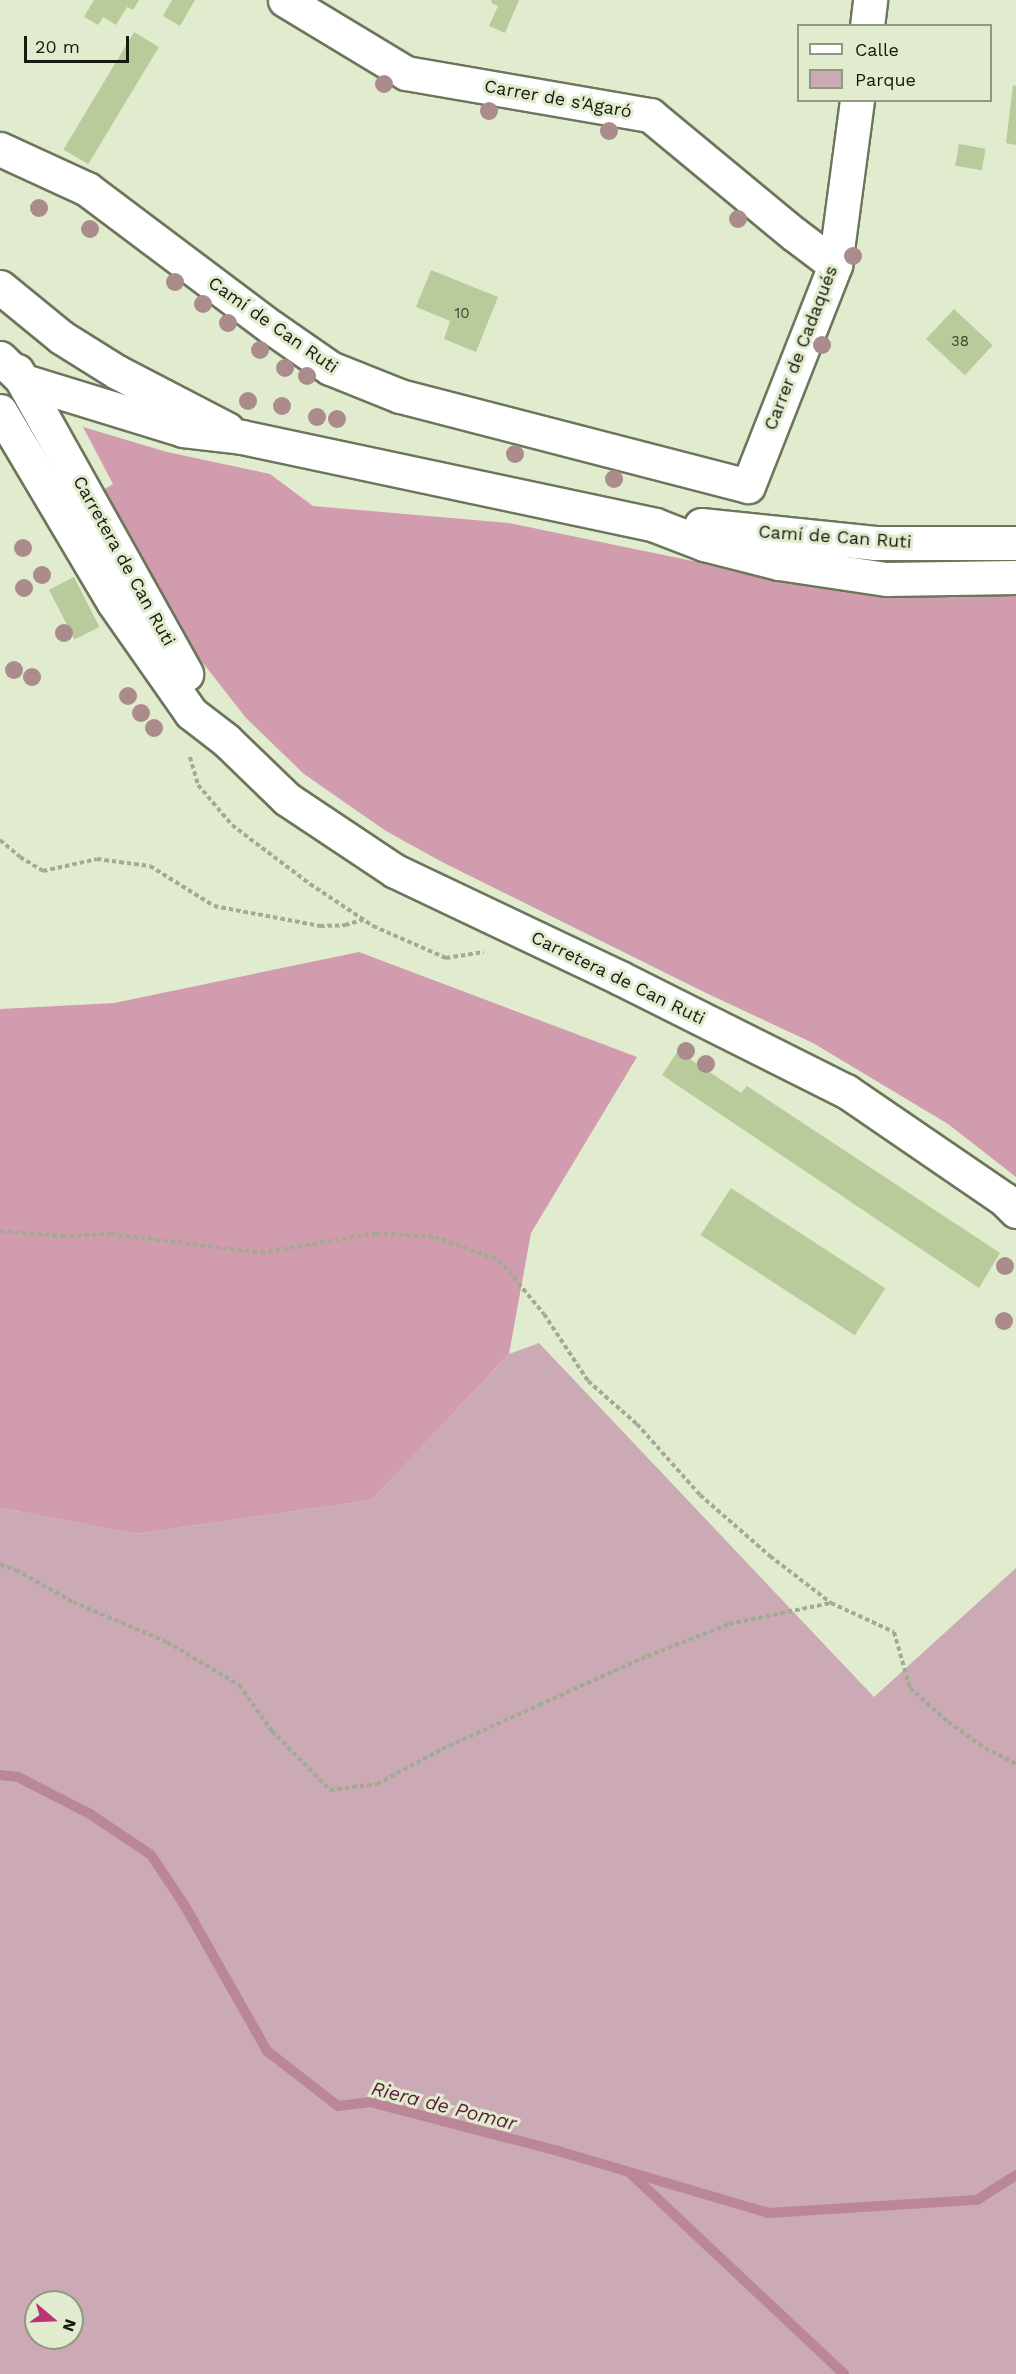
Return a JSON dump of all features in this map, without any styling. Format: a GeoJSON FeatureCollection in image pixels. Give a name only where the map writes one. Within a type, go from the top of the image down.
{"type":"FeatureCollection","features":[{"type":"Feature","properties":{"kind":"street","name":"Carrer de s'Agaró"},"geometry":{"type":"LineString","coordinates":[[285,0],[406,73],[650,115],[835,265]]}},
{"type":"Feature","properties":{"kind":"street"},"geometry":{"type":"LineString","coordinates":[[867,24],[870,0]]}},
{"type":"Feature","properties":{"kind":"street","name":"Carrer de Cadaqués"},"geometry":{"type":"LineString","coordinates":[[748,486],[835,265],[857,102]]}},
{"type":"Feature","properties":{"kind":"street","name":"Camí de Can Ruti"},"geometry":{"type":"LineString","coordinates":[[0,149],[87,189],[271,327],[330,368],[400,396],[748,486]]}},
{"type":"Feature","properties":{"kind":"street","name":"Camí de Can Ruti"},"geometry":{"type":"LineString","coordinates":[[0,287],[61,337],[117,372],[242,436]]}},
{"type":"Feature","properties":{"kind":"street","name":"Carretera de Can Ruti"},"geometry":{"type":"LineString","coordinates":[[0,344],[24,381],[188,678],[226,740]]}},
{"type":"Feature","properties":{"kind":"street","name":"Carretera de Can Ruti"},"geometry":{"type":"LineString","coordinates":[[0,358],[24,381]]}},
{"type":"Feature","properties":{"kind":"street","name":"Camí de Can Ruti"},"geometry":{"type":"LineString","coordinates":[[24,381],[183,430],[242,436],[654,525],[704,544],[780,563],[886,579],[1016,577]]}},
{"type":"Feature","properties":{"kind":"street","name":"Carretera de Can Ruti"},"geometry":{"type":"LineString","coordinates":[[0,411],[114,603],[190,713],[226,740],[287,799],[395,871],[846,1091],[1004,1199],[1016,1211]]}},
{"type":"Feature","properties":{"kind":"street","name":"Camí de Can Ruti"},"geometry":{"type":"LineString","coordinates":[[654,525],[706,525],[875,543],[1016,538]]}},
{"type":"Feature","properties":{"kind":"street","name":"Camí de Can Ruti"},"geometry":{"type":"LineString","coordinates":[[858,575],[903,565],[967,562],[1016,538]]}},
{"type":"Feature","properties":{"kind":"path"},"geometry":{"type":"LineString","coordinates":[[190,713],[185,740],[198,785],[232,825],[310,884],[364,920],[446,958],[494,950],[536,938]]}},
{"type":"Feature","properties":{"kind":"path"},"geometry":{"type":"LineString","coordinates":[[0,840],[20,857],[43,871],[97,859],[150,866],[214,906],[320,926],[345,925],[364,920]]}},
{"type":"Feature","properties":{"kind":"path"},"geometry":{"type":"LineString","coordinates":[[0,1231],[62,1236],[111,1234],[261,1253],[376,1233],[435,1237],[499,1260],[544,1314],[588,1381],[637,1424],[700,1495],[770,1556],[831,1603],[894,1632],[910,1688],[948,1722],[985,1748],[1016,1764]]}},
{"type":"Feature","properties":{"kind":"path"},"geometry":{"type":"LineString","coordinates":[[0,1564],[16,1570],[73,1602],[166,1642],[239,1685],[272,1731],[330,1790],[378,1784],[442,1749],[539,1704],[647,1656],[729,1624],[831,1603]]}},
{"type":"Feature","properties":{"kind":"green space"},"geometry":{"type":"Polygon","coordinates":[[[539,1343],[874,1697],[1016,1568],[1016,2374],[0,2374],[0,1508],[136,1534],[372,1500],[509,1354],[539,1343]]]}},
{"type":"Feature","properties":{"kind":"shaded area"},"geometry":{"type":"Polygon","coordinates":[[[83,427],[167,452],[270,474],[313,506],[509,523],[712,565],[723,560],[1016,584],[1016,1177],[948,1124],[813,1043],[706,993],[442,862],[386,831],[304,774],[246,718],[163,612],[103,490],[113,484],[83,427]]]}},
{"type":"Feature","properties":{"kind":"shaded area"},"geometry":{"type":"Polygon","coordinates":[[[359,952],[637,1057],[531,1233],[509,1354],[372,1500],[136,1534],[0,1508],[0,1009],[114,1003],[359,952]]]}},
{"type":"Feature","properties":{"kind":"building"},"geometry":{"type":"Polygon","coordinates":[[[94,0],[139,0],[133,10],[127,7],[116,25],[103,17],[98,25],[84,17],[94,0]]]}},
{"type":"Feature","properties":{"kind":"building"},"geometry":{"type":"Polygon","coordinates":[[[172,0],[195,0],[180,26],[163,16],[172,0]]]}},
{"type":"Feature","properties":{"kind":"building"},"geometry":{"type":"Polygon","coordinates":[[[492,0],[519,0],[505,33],[489,26],[498,6],[491,3],[492,0]]]}},
{"type":"Feature","properties":{"kind":"building"},"geometry":{"type":"Polygon","coordinates":[[[134,32],[159,47],[88,164],[63,149],[134,32]]]}},
{"type":"Feature","properties":{"kind":"building"},"geometry":{"type":"Polygon","coordinates":[[[1013,85],[1016,86],[1016,145],[1006,143],[1013,85]]]}},
{"type":"Feature","properties":{"kind":"building"},"geometry":{"type":"Polygon","coordinates":[[[959,144],[986,149],[982,170],[955,166],[959,144]]]}},
{"type":"Feature","properties":{"kind":"building"},"geometry":{"type":"Polygon","coordinates":[[[431,270],[498,297],[476,352],[444,339],[450,321],[416,307],[431,270]]]}},
{"type":"Feature","properties":{"kind":"building"},"geometry":{"type":"Polygon","coordinates":[[[954,309],[993,345],[965,375],[926,339],[954,309]]]}},
{"type":"Feature","properties":{"kind":"building"},"geometry":{"type":"Polygon","coordinates":[[[74,577],[99,627],[74,640],[49,590],[74,577]]]}},
{"type":"Feature","properties":{"kind":"building"},"geometry":{"type":"Polygon","coordinates":[[[678,1051],[741,1093],[747,1086],[1000,1253],[979,1288],[662,1075],[678,1051]]]}},
{"type":"Feature","properties":{"kind":"building"},"geometry":{"type":"Polygon","coordinates":[[[731,1188],[885,1288],[855,1335],[701,1235],[731,1188]]]}},
{"type":"Feature","properties":{"kind":"waterway","name":"Riera de Pomar"},"geometry":{"type":"LineString","coordinates":[[0,1775],[18,1777],[90,1814],[151,1855],[185,1906],[267,2051],[338,2106],[370,2102],[558,2151],[768,2213],[977,2200],[1016,2175]]}},
{"type":"Feature","properties":{"kind":"waterway"},"geometry":{"type":"LineString","coordinates":[[630,2173],[844,2374]]}}]}
